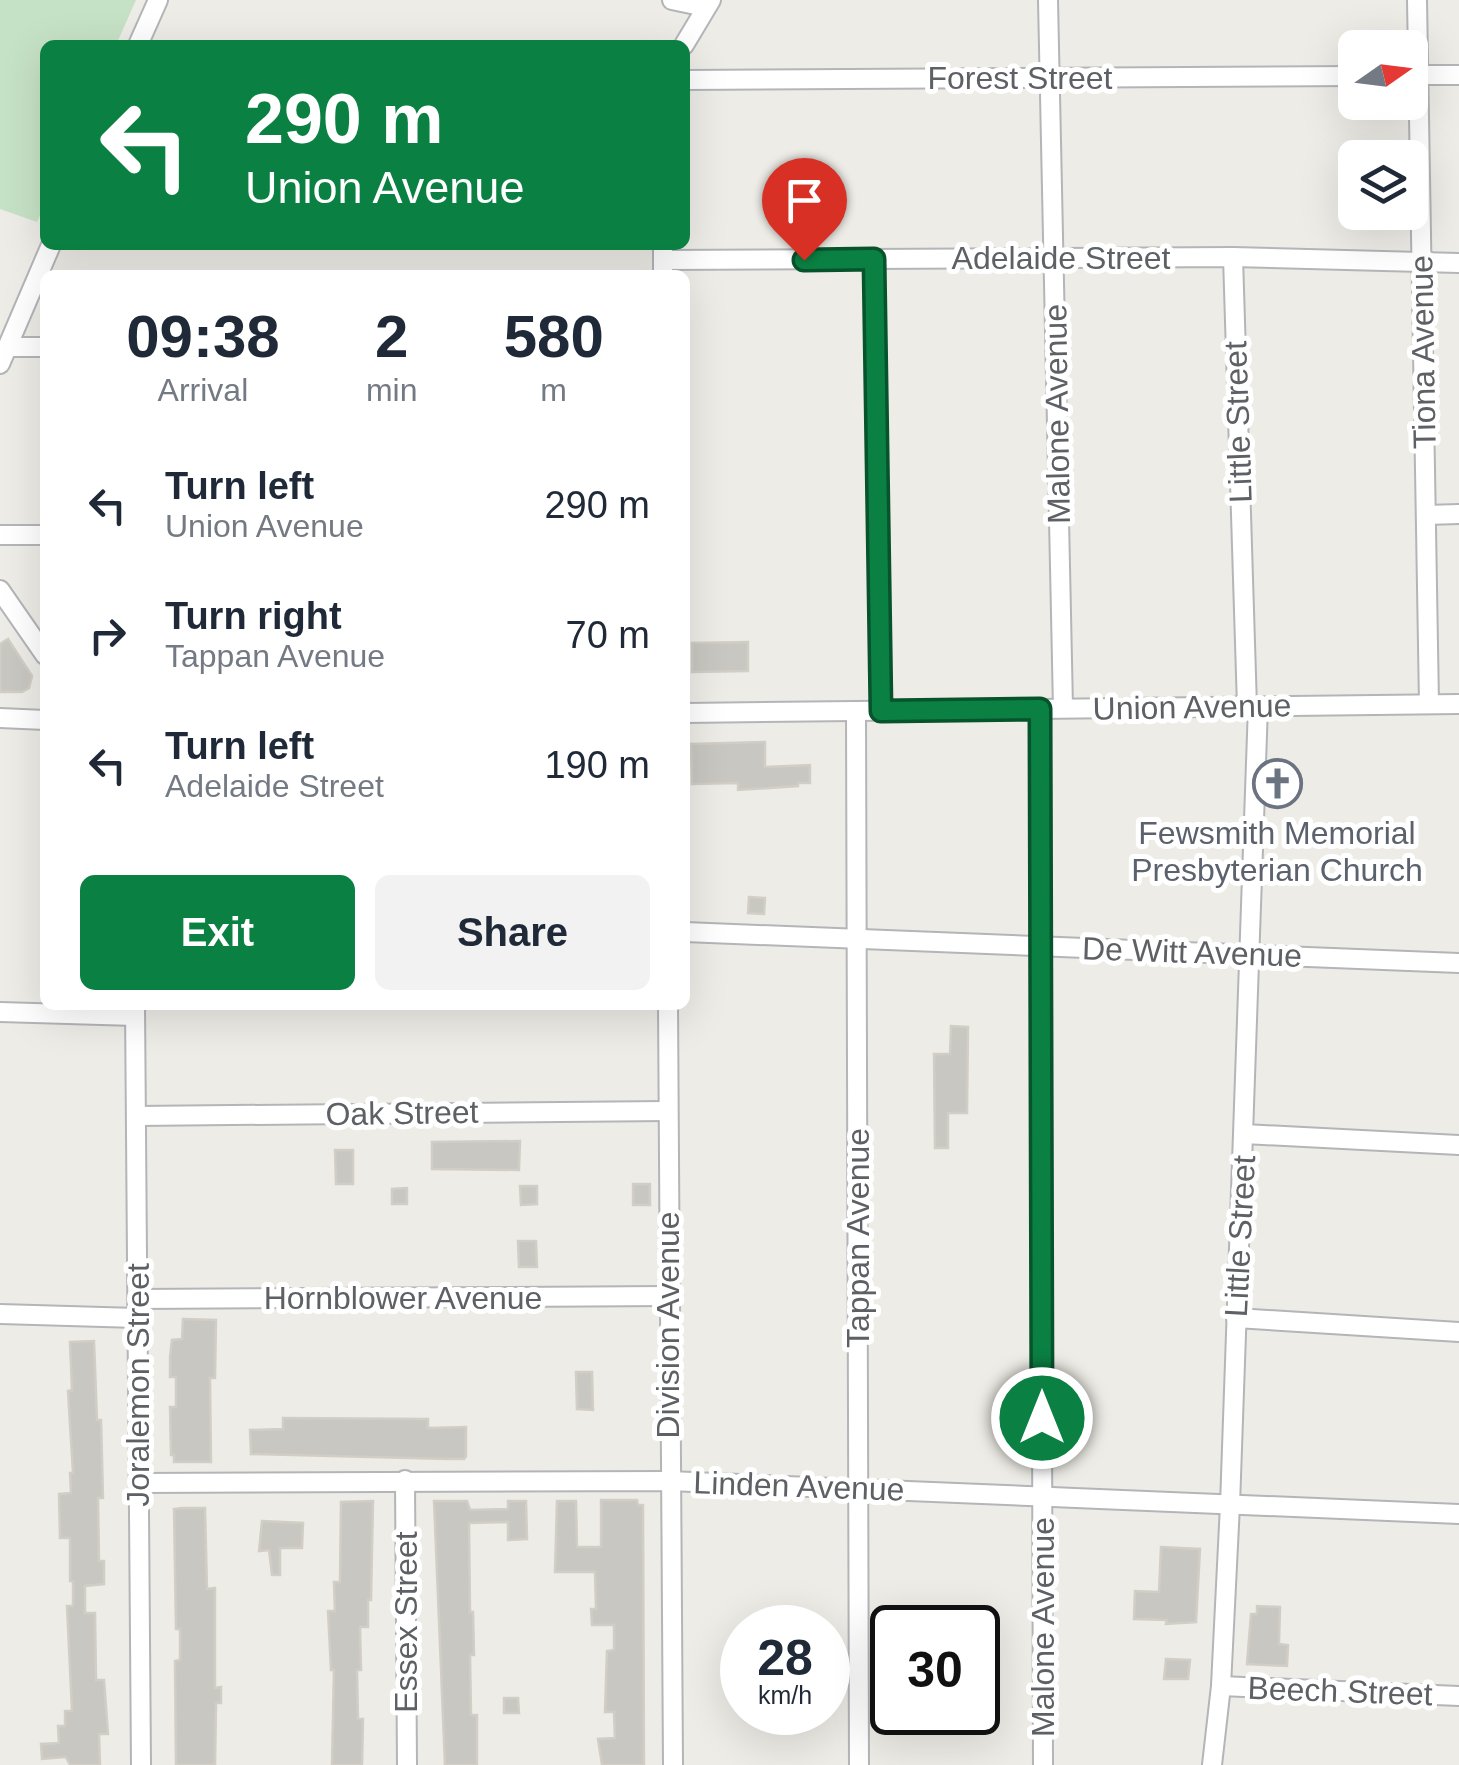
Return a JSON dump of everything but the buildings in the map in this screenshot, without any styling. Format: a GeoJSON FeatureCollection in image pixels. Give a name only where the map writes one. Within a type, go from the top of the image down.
{"type":"FeatureCollection","features":[{"type":"Feature","properties":{"kind":"street"},"geometry":{"type":"LineString","coordinates":[[140,40],[158,0]]}},
{"type":"Feature","properties":{"kind":"street"},"geometry":{"type":"LineString","coordinates":[[672,0],[708,3],[687,40]]}},
{"type":"Feature","properties":{"kind":"street","name":"Malone Avenue"},"geometry":{"type":"LineString","coordinates":[[1048,0],[1063,708]]}},
{"type":"Feature","properties":{"kind":"street","name":"Tiona Avenue"},"geometry":{"type":"LineString","coordinates":[[1416,30],[1417,0]]}},
{"type":"Feature","properties":{"kind":"street"},"geometry":{"type":"LineString","coordinates":[[1428,75],[1459,75]]}},
{"type":"Feature","properties":{"kind":"street","name":"Forest Street"},"geometry":{"type":"LineString","coordinates":[[690,80],[1338,76]]}},
{"type":"Feature","properties":{"kind":"street","name":"Tiona Avenue"},"geometry":{"type":"LineString","coordinates":[[1416,120],[1430,704]]}},
{"type":"Feature","properties":{"kind":"street","name":"Adelaide Street"},"geometry":{"type":"LineString","coordinates":[[663,260],[1233,257],[1459,263]]}},
{"type":"Feature","properties":{"kind":"street","name":"Little Street"},"geometry":{"type":"LineString","coordinates":[[1212,1765],[1222,1686],[1250,954],[1252,706],[1233,257]]}},
{"type":"Feature","properties":{"kind":"street"},"geometry":{"type":"LineString","coordinates":[[874,259],[881,711]]}},
{"type":"Feature","properties":{"kind":"street"},"geometry":{"type":"LineString","coordinates":[[4,356],[40,271]]}},
{"type":"Feature","properties":{"kind":"street"},"geometry":{"type":"LineString","coordinates":[[4,356],[40,347]]}},
{"type":"Feature","properties":{"kind":"street"},"geometry":{"type":"LineString","coordinates":[[1426,515],[1459,514]]}},
{"type":"Feature","properties":{"kind":"street"},"geometry":{"type":"LineString","coordinates":[[0,536],[40,534]]}},
{"type":"Feature","properties":{"kind":"street"},"geometry":{"type":"LineString","coordinates":[[0,590],[40,648]]}},
{"type":"Feature","properties":{"kind":"street","name":"Union Avenue"},"geometry":{"type":"LineString","coordinates":[[690,713],[1459,704]]}},
{"type":"Feature","properties":{"kind":"street","name":"Malone Avenue"},"geometry":{"type":"LineString","coordinates":[[1040,709],[1043,1765]]}},
{"type":"Feature","properties":{"kind":"street","name":"Tappan Avenue"},"geometry":{"type":"LineString","coordinates":[[856,711],[858,1765]]}},
{"type":"Feature","properties":{"kind":"street"},"geometry":{"type":"LineString","coordinates":[[0,718],[40,720]]}},
{"type":"Feature","properties":{"kind":"street","name":"De Witt Avenue"},"geometry":{"type":"LineString","coordinates":[[690,932],[1459,963]]}},
{"type":"Feature","properties":{"kind":"street"},"geometry":{"type":"LineString","coordinates":[[0,1012],[135,1010]]}},
{"type":"Feature","properties":{"kind":"street","name":"Joralemon Street"},"geometry":{"type":"LineString","coordinates":[[135,1010],[141,1765]]}},
{"type":"Feature","properties":{"kind":"street","name":"Division Avenue"},"geometry":{"type":"LineString","coordinates":[[668,1010],[673,1765]]}},
{"type":"Feature","properties":{"kind":"street","name":"Oak Street"},"geometry":{"type":"LineString","coordinates":[[136,1116],[668,1111]]}},
{"type":"Feature","properties":{"kind":"street"},"geometry":{"type":"LineString","coordinates":[[1244,1134],[1459,1145]]}},
{"type":"Feature","properties":{"kind":"street","name":"Hornblower Avenue"},"geometry":{"type":"LineString","coordinates":[[0,1314],[668,1296]]}},
{"type":"Feature","properties":{"kind":"street"},"geometry":{"type":"LineString","coordinates":[[1236,1318],[1459,1332]]}},
{"type":"Feature","properties":{"kind":"street","name":"Essex Street"},"geometry":{"type":"LineString","coordinates":[[405,1480],[407,1765]]}},
{"type":"Feature","properties":{"kind":"street","name":"Linden Avenue"},"geometry":{"type":"LineString","coordinates":[[139,1483],[669,1481],[1459,1514]]}},
{"type":"Feature","properties":{"kind":"street","name":"Beech Street"},"geometry":{"type":"LineString","coordinates":[[1222,1686],[1459,1696]]}},
{"type":"Feature","properties":{"kind":"green space"},"geometry":{"type":"Polygon","coordinates":[[[0,0],[136,0],[118,40],[40,40],[40,215],[37,222],[0,209],[0,0]]]}},
{"type":"Feature","properties":{"kind":"place","name":"Fewsmith Memorial Presbyterian Church"},"geometry":{"type":"Point","coordinates":[1277,783]}},
{"type":"Feature","properties":{"kind":"route"},"geometry":{"type":"LineString","coordinates":[[804,260],[874,259],[881,711],[1040,709],[1042,1418]]}}]}
